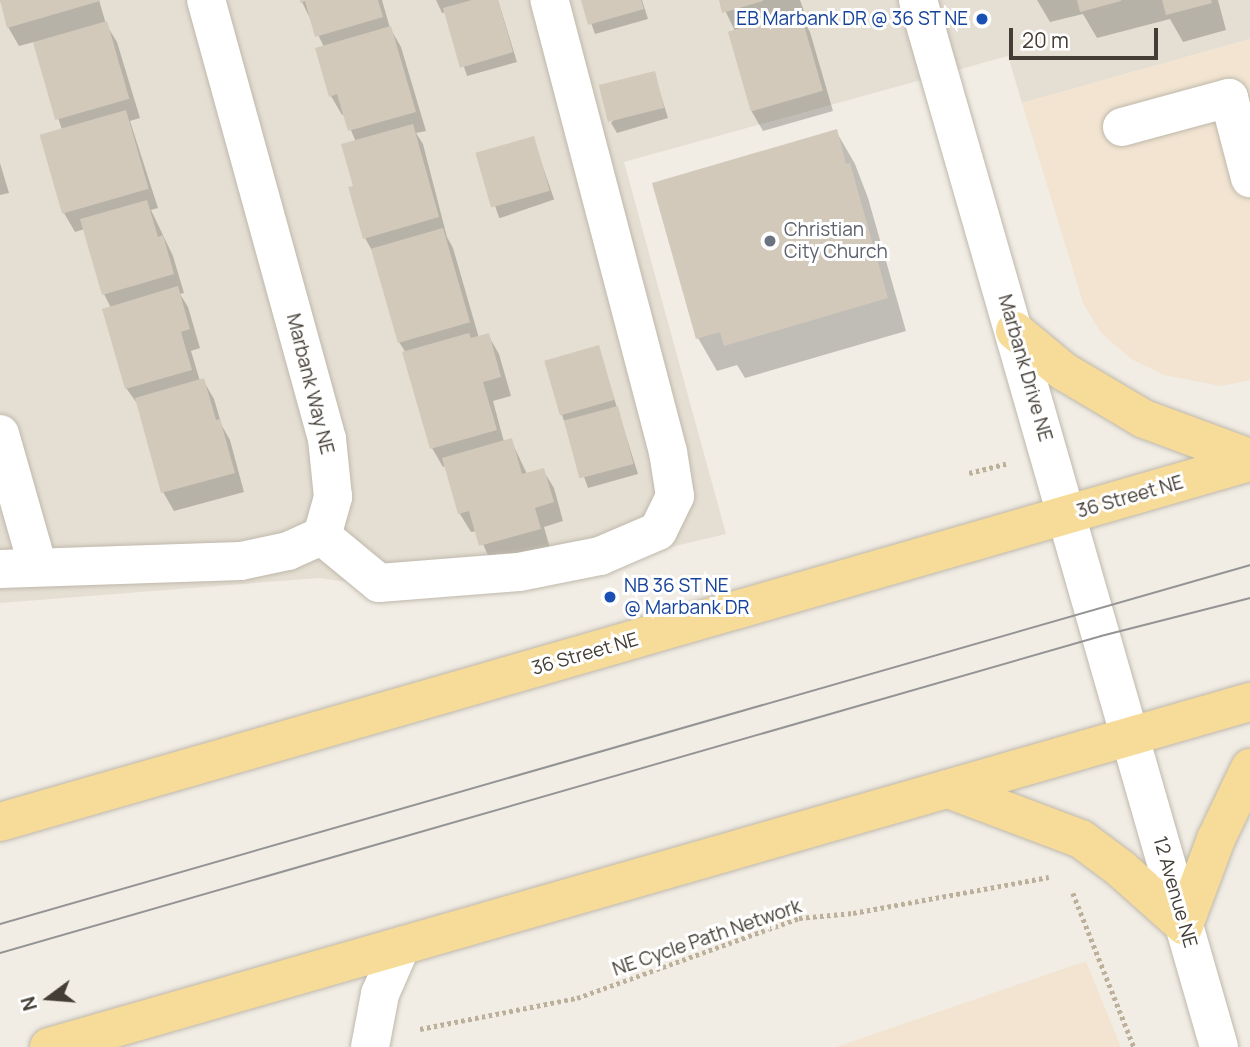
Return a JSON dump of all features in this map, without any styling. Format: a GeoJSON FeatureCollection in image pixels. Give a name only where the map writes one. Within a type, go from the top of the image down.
{"type":"FeatureCollection","features":[{"type":"Feature","properties":{"kind":"main road"},"geometry":{"type":"LineString","coordinates":[[1015,331],[1063,371],[1144,419],[1250,460]]}},
{"type":"Feature","properties":{"kind":"main road","name":"36 Street NE"},"geometry":{"type":"LineString","coordinates":[[0,822],[1066,516],[1250,460]]}},
{"type":"Feature","properties":{"kind":"main road"},"geometry":{"type":"LineString","coordinates":[[49,1047],[1250,702]]}},
{"type":"Feature","properties":{"kind":"main road"},"geometry":{"type":"LineString","coordinates":[[947,789],[1081,839],[1120,868],[1184,925],[1216,839],[1250,768]]}},
{"type":"Feature","properties":{"kind":"street","name":"Marbank Way NE"},"geometry":{"type":"LineString","coordinates":[[206,0],[327,439],[333,497],[322,536]]}},
{"type":"Feature","properties":{"kind":"street"},"geometry":{"type":"LineString","coordinates":[[0,569],[241,561],[288,551],[322,536],[379,583],[519,572],[600,556],[658,531],[675,496],[668,452],[548,0]]}},
{"type":"Feature","properties":{"kind":"street","name":"Marbank Drive NE"},"geometry":{"type":"LineString","coordinates":[[918,0],[1015,331],[1129,737]]}},
{"type":"Feature","properties":{"kind":"street"},"geometry":{"type":"LineString","coordinates":[[1122,127],[1229,98],[1250,178]]}},
{"type":"Feature","properties":{"kind":"street"},"geometry":{"type":"LineString","coordinates":[[0,434],[38,567]]}},
{"type":"Feature","properties":{"kind":"street","name":"12 Avenue NE"},"geometry":{"type":"LineString","coordinates":[[1129,737],[1219,1047]]}},
{"type":"Feature","properties":{"kind":"street"},"geometry":{"type":"LineString","coordinates":[[371,1042],[380,994],[401,946]]}},
{"type":"Feature","properties":{"kind":"path","name":"NE Cycle Path Network"},"geometry":{"type":"LineString","coordinates":[[371,1042],[577,998],[799,918],[853,913],[1058,875]]}},
{"type":"Feature","properties":{"kind":"path"},"geometry":{"type":"LineString","coordinates":[[1071,891],[1078,899],[1134,1047]]}},
{"type":"Feature","properties":{"kind":"shaded area"},"geometry":{"type":"Polygon","coordinates":[[[0,0],[1250,0],[1250,39],[1022,103],[1008,56],[624,162],[726,534],[460,597],[319,578],[0,603],[0,0]]]}},
{"type":"Feature","properties":{"kind":"shaded area"},"geometry":{"type":"Polygon","coordinates":[[[1250,39],[1250,380],[1221,386],[1164,375],[1131,359],[1101,333],[1083,303],[1022,103],[1250,39]]]}},
{"type":"Feature","properties":{"kind":"shaded area"},"geometry":{"type":"Polygon","coordinates":[[[1086,961],[1121,1047],[836,1047],[1086,961]]]}},
{"type":"Feature","properties":{"kind":"building"},"geometry":{"type":"Polygon","coordinates":[[[0,0],[100,0],[100,1],[7,28],[0,0]]]}},
{"type":"Feature","properties":{"kind":"building"},"geometry":{"type":"Polygon","coordinates":[[[300,0],[378,0],[383,17],[315,37],[305,1],[300,3],[300,0]]]}},
{"type":"Feature","properties":{"kind":"building"},"geometry":{"type":"Polygon","coordinates":[[[472,0],[498,0],[513,52],[460,68],[443,8],[472,0]]]}},
{"type":"Feature","properties":{"kind":"building"},"geometry":{"type":"Polygon","coordinates":[[[581,0],[641,0],[644,9],[588,25],[581,0]]]}},
{"type":"Feature","properties":{"kind":"building"},"geometry":{"type":"Polygon","coordinates":[[[719,0],[763,0],[763,1],[722,13],[719,0]]]}},
{"type":"Feature","properties":{"kind":"building"},"geometry":{"type":"Polygon","coordinates":[[[1077,0],[1121,0],[1121,1],[1080,12],[1077,0]]]}},
{"type":"Feature","properties":{"kind":"building"},"geometry":{"type":"Polygon","coordinates":[[[1162,0],[1211,0],[1212,3],[1166,15],[1162,0]]]}},
{"type":"Feature","properties":{"kind":"building"},"geometry":{"type":"Polygon","coordinates":[[[800,11],[823,91],[751,111],[728,32],[800,11]]]}},
{"type":"Feature","properties":{"kind":"building"},"geometry":{"type":"Polygon","coordinates":[[[107,21],[129,99],[55,120],[33,42],[107,21]]]}},
{"type":"Feature","properties":{"kind":"building"},"geometry":{"type":"Polygon","coordinates":[[[391,26],[416,112],[348,131],[337,94],[329,97],[315,48],[391,26]]]}},
{"type":"Feature","properties":{"kind":"building"},"geometry":{"type":"Polygon","coordinates":[[[655,71],[664,108],[608,122],[599,85],[655,71]]]}},
{"type":"Feature","properties":{"kind":"building"},"geometry":{"type":"Polygon","coordinates":[[[126,110],[149,189],[62,214],[39,135],[126,110]]]}},
{"type":"Feature","properties":{"kind":"building"},"geometry":{"type":"Polygon","coordinates":[[[413,124],[439,217],[363,239],[348,187],[353,186],[341,144],[413,124]]]}},
{"type":"Feature","properties":{"kind":"building","name":"Christian City Church"},"geometry":{"type":"Polygon","coordinates":[[[837,129],[846,164],[850,163],[888,298],[724,346],[720,332],[696,339],[652,183],[837,129]]]}},
{"type":"Feature","properties":{"kind":"building"},"geometry":{"type":"Polygon","coordinates":[[[534,136],[550,191],[491,208],[475,153],[534,136]]]}},
{"type":"Feature","properties":{"kind":"building"},"geometry":{"type":"Polygon","coordinates":[[[147,200],[158,237],[163,235],[174,274],[102,295],[80,219],[147,200]]]}},
{"type":"Feature","properties":{"kind":"building"},"geometry":{"type":"Polygon","coordinates":[[[443,228],[470,322],[398,343],[371,249],[443,228]]]}},
{"type":"Feature","properties":{"kind":"building"},"geometry":{"type":"Polygon","coordinates":[[[178,286],[190,329],[181,332],[192,370],[125,389],[102,309],[178,286]]]}},
{"type":"Feature","properties":{"kind":"building"},"geometry":{"type":"Polygon","coordinates":[[[469,333],[471,338],[489,333],[501,377],[483,382],[497,430],[430,449],[402,352],[469,333]]]}},
{"type":"Feature","properties":{"kind":"building"},"geometry":{"type":"Polygon","coordinates":[[[599,345],[615,400],[560,416],[544,361],[599,345]]]}},
{"type":"Feature","properties":{"kind":"building"},"geometry":{"type":"Polygon","coordinates":[[[204,378],[216,420],[220,419],[235,473],[161,493],[135,398],[204,378]]]}},
{"type":"Feature","properties":{"kind":"building"},"geometry":{"type":"Polygon","coordinates":[[[618,406],[634,464],[579,478],[564,420],[618,406]]]}},
{"type":"Feature","properties":{"kind":"building"},"geometry":{"type":"Polygon","coordinates":[[[512,438],[522,474],[544,468],[554,502],[535,508],[541,529],[479,546],[469,511],[458,514],[442,458],[512,438]]]}},
{"type":"Feature","properties":{"kind":"tram line"},"geometry":{"type":"LineString","coordinates":[[0,924],[1250,565]]}},
{"type":"Feature","properties":{"kind":"tram line"},"geometry":{"type":"LineString","coordinates":[[0,953],[1101,636],[1250,598]]}},
{"type":"Feature","properties":{"kind":"place","name":"EB Marbank DR @ 36 ST NE"},"geometry":{"type":"Point","coordinates":[982,19]}},
{"type":"Feature","properties":{"kind":"place","name":"Christian City Church"},"geometry":{"type":"Point","coordinates":[770,241]}},
{"type":"Feature","properties":{"kind":"place","name":"NB 36 ST NE @ Marbank DR"},"geometry":{"type":"Point","coordinates":[610,597]}}]}
